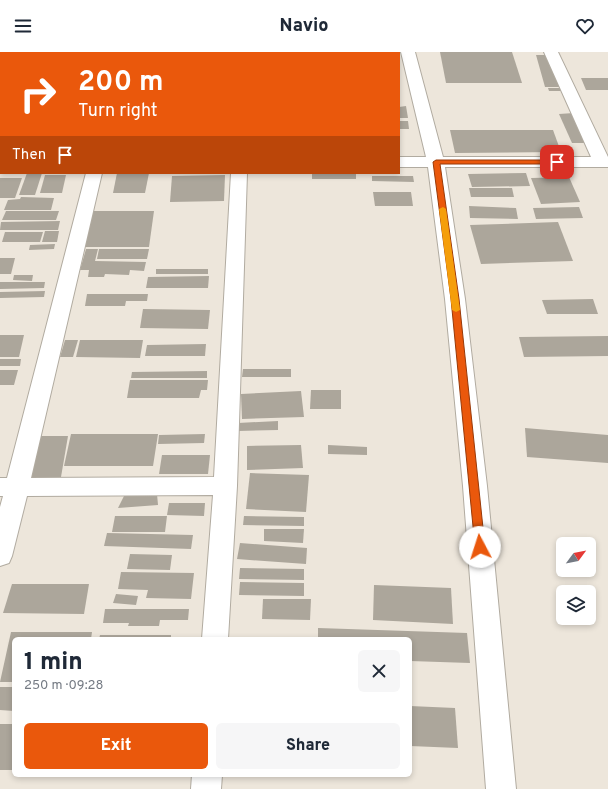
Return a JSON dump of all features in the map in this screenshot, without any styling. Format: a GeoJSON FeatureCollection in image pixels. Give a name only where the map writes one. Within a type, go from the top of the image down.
{"type":"FeatureCollection","features":[{"type":"Feature","properties":{"kind":"street"},"geometry":{"type":"LineString","coordinates":[[408,52],[436,162],[455,299],[470,439],[501,789]]}},
{"type":"Feature","properties":{"kind":"street"},"geometry":{"type":"LineString","coordinates":[[400,162],[605,162],[551,52]]}},
{"type":"Feature","properties":{"kind":"street"},"geometry":{"type":"LineString","coordinates":[[0,556],[8,487],[94,174]]}},
{"type":"Feature","properties":{"kind":"street"},"geometry":{"type":"LineString","coordinates":[[215,637],[225,486],[239,174]]}},
{"type":"Feature","properties":{"kind":"street"},"geometry":{"type":"LineString","coordinates":[[8,487],[225,486]]}},
{"type":"Feature","properties":{"kind":"street"},"geometry":{"type":"LineString","coordinates":[[206,789],[207,777]]}},
{"type":"Feature","properties":{"kind":"building"},"geometry":{"type":"Polygon","coordinates":[[[440,52],[512,52],[522,83],[446,83],[440,52]]]}},
{"type":"Feature","properties":{"kind":"building"},"geometry":{"type":"Polygon","coordinates":[[[536,55],[550,55],[560,87],[545,87],[536,55]]]}},
{"type":"Feature","properties":{"kind":"building"},"geometry":{"type":"Polygon","coordinates":[[[581,78],[608,78],[608,90],[586,90],[581,78]]]}},
{"type":"Feature","properties":{"kind":"building"},"geometry":{"type":"Polygon","coordinates":[[[548,88],[560,88],[561,91],[549,91],[548,88]]]}},
{"type":"Feature","properties":{"kind":"building"},"geometry":{"type":"Polygon","coordinates":[[[406,106],[408,118],[400,118],[400,107],[406,106]]]}},
{"type":"Feature","properties":{"kind":"building"},"geometry":{"type":"Polygon","coordinates":[[[574,113],[588,143],[572,143],[559,114],[574,113]]]}},
{"type":"Feature","properties":{"kind":"building"},"geometry":{"type":"Polygon","coordinates":[[[400,121],[408,121],[409,129],[400,129],[400,121]]]}},
{"type":"Feature","properties":{"kind":"building"},"geometry":{"type":"Polygon","coordinates":[[[450,130],[553,130],[561,152],[455,153],[450,130]]]}},
{"type":"Feature","properties":{"kind":"building"},"geometry":{"type":"Polygon","coordinates":[[[526,173],[530,186],[472,187],[468,174],[526,173]]]}},
{"type":"Feature","properties":{"kind":"building"},"geometry":{"type":"Polygon","coordinates":[[[27,174],[42,174],[35,195],[19,195],[27,174]]]}},
{"type":"Feature","properties":{"kind":"building"},"geometry":{"type":"Polygon","coordinates":[[[117,174],[149,174],[145,193],[113,193],[117,174]]]}},
{"type":"Feature","properties":{"kind":"building"},"geometry":{"type":"Polygon","coordinates":[[[312,174],[356,174],[356,179],[312,179],[312,174]]]}},
{"type":"Feature","properties":{"kind":"building"},"geometry":{"type":"Polygon","coordinates":[[[45,175],[66,175],[62,193],[40,193],[45,175]]]}},
{"type":"Feature","properties":{"kind":"building"},"geometry":{"type":"Polygon","coordinates":[[[225,175],[224,201],[170,202],[172,176],[225,175]]]}},
{"type":"Feature","properties":{"kind":"building"},"geometry":{"type":"Polygon","coordinates":[[[372,176],[413,176],[414,182],[372,181],[372,176]]]}},
{"type":"Feature","properties":{"kind":"building"},"geometry":{"type":"Polygon","coordinates":[[[569,177],[580,202],[541,204],[531,178],[569,177]]]}},
{"type":"Feature","properties":{"kind":"building"},"geometry":{"type":"Polygon","coordinates":[[[0,178],[22,178],[15,198],[0,198],[0,178]]]}},
{"type":"Feature","properties":{"kind":"building"},"geometry":{"type":"Polygon","coordinates":[[[469,188],[512,188],[514,197],[471,197],[469,188]]]}},
{"type":"Feature","properties":{"kind":"building"},"geometry":{"type":"Polygon","coordinates":[[[373,192],[411,192],[413,206],[375,206],[373,192]]]}},
{"type":"Feature","properties":{"kind":"building"},"geometry":{"type":"Polygon","coordinates":[[[21,197],[54,198],[51,210],[4,210],[8,200],[20,199],[21,197]]]}},
{"type":"Feature","properties":{"kind":"building"},"geometry":{"type":"Polygon","coordinates":[[[469,206],[516,208],[518,219],[470,218],[469,206]]]}},
{"type":"Feature","properties":{"kind":"building"},"geometry":{"type":"Polygon","coordinates":[[[579,207],[583,218],[536,219],[533,208],[579,207]]]}},
{"type":"Feature","properties":{"kind":"building"},"geometry":{"type":"Polygon","coordinates":[[[6,211],[59,211],[56,220],[2,220],[6,211]]]}},
{"type":"Feature","properties":{"kind":"building"},"geometry":{"type":"Polygon","coordinates":[[[93,211],[154,211],[149,247],[85,247],[93,211]]]}},
{"type":"Feature","properties":{"kind":"building"},"geometry":{"type":"Polygon","coordinates":[[[60,221],[58,230],[0,230],[1,222],[60,221]]]}},
{"type":"Feature","properties":{"kind":"building"},"geometry":{"type":"Polygon","coordinates":[[[558,222],[573,261],[481,264],[470,225],[558,222]]]}},
{"type":"Feature","properties":{"kind":"building"},"geometry":{"type":"Polygon","coordinates":[[[45,231],[59,231],[57,242],[42,242],[45,231]]]}},
{"type":"Feature","properties":{"kind":"building"},"geometry":{"type":"Polygon","coordinates":[[[5,232],[43,232],[40,242],[2,242],[5,232]]]}},
{"type":"Feature","properties":{"kind":"building"},"geometry":{"type":"Polygon","coordinates":[[[55,244],[54,249],[29,250],[30,245],[55,244]]]}},
{"type":"Feature","properties":{"kind":"building"},"geometry":{"type":"Polygon","coordinates":[[[86,249],[98,249],[95,261],[146,262],[144,271],[130,270],[129,275],[105,274],[104,277],[88,277],[89,270],[80,270],[86,249]]]}},
{"type":"Feature","properties":{"kind":"building"},"geometry":{"type":"Polygon","coordinates":[[[99,249],[149,249],[147,259],[97,259],[99,249]]]}},
{"type":"Feature","properties":{"kind":"building"},"geometry":{"type":"Polygon","coordinates":[[[0,258],[15,258],[11,274],[0,274],[0,258]]]}},
{"type":"Feature","properties":{"kind":"building"},"geometry":{"type":"Polygon","coordinates":[[[156,269],[208,269],[208,274],[156,274],[156,269]]]}},
{"type":"Feature","properties":{"kind":"building"},"geometry":{"type":"Polygon","coordinates":[[[14,275],[33,275],[32,281],[13,280],[14,275]]]}},
{"type":"Feature","properties":{"kind":"building"},"geometry":{"type":"Polygon","coordinates":[[[209,276],[208,288],[146,288],[148,277],[209,276]]]}},
{"type":"Feature","properties":{"kind":"building"},"geometry":{"type":"Polygon","coordinates":[[[0,282],[45,282],[44,288],[0,289],[0,282]]]}},
{"type":"Feature","properties":{"kind":"building"},"geometry":{"type":"Polygon","coordinates":[[[45,291],[44,297],[0,298],[0,292],[45,291]]]}},
{"type":"Feature","properties":{"kind":"building"},"geometry":{"type":"Polygon","coordinates":[[[87,294],[148,294],[147,301],[126,301],[125,306],[85,306],[87,294]]]}},
{"type":"Feature","properties":{"kind":"building"},"geometry":{"type":"Polygon","coordinates":[[[593,299],[598,314],[547,314],[542,300],[593,299]]]}},
{"type":"Feature","properties":{"kind":"building"},"geometry":{"type":"Polygon","coordinates":[[[143,309],[210,310],[208,329],[140,328],[143,309]]]}},
{"type":"Feature","properties":{"kind":"building"},"geometry":{"type":"Polygon","coordinates":[[[0,335],[24,335],[19,357],[0,357],[0,335]]]}},
{"type":"Feature","properties":{"kind":"building"},"geometry":{"type":"Polygon","coordinates":[[[608,336],[608,356],[524,357],[519,337],[608,336]]]}},
{"type":"Feature","properties":{"kind":"building"},"geometry":{"type":"Polygon","coordinates":[[[65,340],[78,340],[73,357],[60,357],[65,340]]]}},
{"type":"Feature","properties":{"kind":"building"},"geometry":{"type":"Polygon","coordinates":[[[80,340],[143,340],[140,358],[76,357],[80,340]]]}},
{"type":"Feature","properties":{"kind":"building"},"geometry":{"type":"Polygon","coordinates":[[[206,344],[205,356],[145,356],[147,345],[206,344]]]}},
{"type":"Feature","properties":{"kind":"building"},"geometry":{"type":"Polygon","coordinates":[[[0,359],[21,359],[20,366],[0,366],[0,359]]]}},
{"type":"Feature","properties":{"kind":"building"},"geometry":{"type":"Polygon","coordinates":[[[243,369],[291,369],[291,377],[242,377],[243,369]]]}},
{"type":"Feature","properties":{"kind":"building"},"geometry":{"type":"Polygon","coordinates":[[[0,370],[18,370],[14,385],[0,385],[0,370]]]}},
{"type":"Feature","properties":{"kind":"building"},"geometry":{"type":"Polygon","coordinates":[[[207,371],[207,378],[131,378],[132,372],[207,371]]]}},
{"type":"Feature","properties":{"kind":"building"},"geometry":{"type":"Polygon","coordinates":[[[130,380],[208,380],[207,390],[201,390],[199,398],[127,398],[130,380]]]}},
{"type":"Feature","properties":{"kind":"building"},"geometry":{"type":"Polygon","coordinates":[[[311,390],[341,390],[341,409],[310,409],[311,390]]]}},
{"type":"Feature","properties":{"kind":"building"},"geometry":{"type":"Polygon","coordinates":[[[301,391],[304,417],[242,419],[241,394],[301,391]]]}},
{"type":"Feature","properties":{"kind":"building"},"geometry":{"type":"Polygon","coordinates":[[[278,421],[278,430],[238,431],[238,423],[278,421]]]}},
{"type":"Feature","properties":{"kind":"building"},"geometry":{"type":"Polygon","coordinates":[[[525,428],[608,435],[608,463],[527,457],[525,428]]]}},
{"type":"Feature","properties":{"kind":"building"},"geometry":{"type":"Polygon","coordinates":[[[71,434],[158,434],[153,466],[64,466],[71,434]]]}},
{"type":"Feature","properties":{"kind":"building"},"geometry":{"type":"Polygon","coordinates":[[[205,434],[204,443],[158,444],[159,435],[205,434]]]}},
{"type":"Feature","properties":{"kind":"building"},"geometry":{"type":"Polygon","coordinates":[[[39,436],[68,436],[61,477],[30,477],[39,436]]]}},
{"type":"Feature","properties":{"kind":"building"},"geometry":{"type":"Polygon","coordinates":[[[301,445],[303,468],[247,470],[247,446],[301,445]]]}},
{"type":"Feature","properties":{"kind":"building"},"geometry":{"type":"Polygon","coordinates":[[[328,445],[367,447],[367,455],[328,454],[328,445]]]}},
{"type":"Feature","properties":{"kind":"building"},"geometry":{"type":"Polygon","coordinates":[[[162,455],[210,455],[208,474],[159,474],[162,455]]]}},
{"type":"Feature","properties":{"kind":"building"},"geometry":{"type":"Polygon","coordinates":[[[250,473],[309,475],[306,512],[246,509],[250,473]]]}},
{"type":"Feature","properties":{"kind":"building"},"geometry":{"type":"Polygon","coordinates":[[[125,494],[157,494],[158,505],[118,508],[125,494]]]}},
{"type":"Feature","properties":{"kind":"building"},"geometry":{"type":"Polygon","coordinates":[[[169,503],[205,503],[204,516],[167,515],[169,503]]]}},
{"type":"Feature","properties":{"kind":"building"},"geometry":{"type":"Polygon","coordinates":[[[115,516],[167,516],[165,532],[112,532],[115,516]]]}},
{"type":"Feature","properties":{"kind":"building"},"geometry":{"type":"Polygon","coordinates":[[[244,516],[304,517],[304,526],[243,525],[244,516]]]}},
{"type":"Feature","properties":{"kind":"building"},"geometry":{"type":"Polygon","coordinates":[[[264,529],[304,529],[303,543],[264,541],[264,529]]]}},
{"type":"Feature","properties":{"kind":"building"},"geometry":{"type":"Polygon","coordinates":[[[107,533],[193,535],[191,549],[104,546],[107,533]]]}},
{"type":"Feature","properties":{"kind":"building"},"geometry":{"type":"Polygon","coordinates":[[[240,543],[307,548],[306,564],[237,559],[240,543]]]}},
{"type":"Feature","properties":{"kind":"building"},"geometry":{"type":"Polygon","coordinates":[[[130,554],[172,555],[170,570],[127,569],[130,554]]]}},
{"type":"Feature","properties":{"kind":"building"},"geometry":{"type":"Polygon","coordinates":[[[240,568],[304,569],[304,580],[239,579],[240,568]]]}},
{"type":"Feature","properties":{"kind":"building"},"geometry":{"type":"Polygon","coordinates":[[[121,572],[194,573],[191,599],[146,598],[148,590],[118,589],[121,572]]]}},
{"type":"Feature","properties":{"kind":"building"},"geometry":{"type":"Polygon","coordinates":[[[240,582],[304,583],[304,596],[239,595],[240,582]]]}},
{"type":"Feature","properties":{"kind":"building"},"geometry":{"type":"Polygon","coordinates":[[[12,584],[89,584],[84,614],[3,613],[12,584]]]}},
{"type":"Feature","properties":{"kind":"building"},"geometry":{"type":"Polygon","coordinates":[[[374,585],[451,588],[453,624],[373,620],[374,585]]]}},
{"type":"Feature","properties":{"kind":"building"},"geometry":{"type":"Polygon","coordinates":[[[116,594],[138,596],[136,605],[113,603],[116,594]]]}},
{"type":"Feature","properties":{"kind":"building"},"geometry":{"type":"Polygon","coordinates":[[[263,599],[311,599],[310,620],[262,619],[263,599]]]}},
{"type":"Feature","properties":{"kind":"building"},"geometry":{"type":"Polygon","coordinates":[[[105,609],[189,609],[188,620],[160,620],[159,626],[128,626],[129,623],[103,623],[105,609]]]}},
{"type":"Feature","properties":{"kind":"building"},"geometry":{"type":"Polygon","coordinates":[[[318,628],[467,633],[470,663],[412,661],[412,637],[318,637],[318,628]]]}},
{"type":"Feature","properties":{"kind":"building"},"geometry":{"type":"Polygon","coordinates":[[[11,632],[92,632],[91,637],[12,637],[12,682],[0,682],[11,632]]]}},
{"type":"Feature","properties":{"kind":"building"},"geometry":{"type":"Polygon","coordinates":[[[100,635],[171,635],[171,637],[100,637],[100,635]]]}},
{"type":"Feature","properties":{"kind":"building"},"geometry":{"type":"Polygon","coordinates":[[[0,687],[12,687],[12,711],[0,710],[0,687]]]}},
{"type":"Feature","properties":{"kind":"building"},"geometry":{"type":"Polygon","coordinates":[[[412,706],[455,708],[458,748],[412,746],[412,706]]]}},
{"type":"Feature","properties":{"kind":"building"},"geometry":{"type":"Polygon","coordinates":[[[0,724],[12,724],[12,770],[0,770],[0,724]]]}},
{"type":"Feature","properties":{"kind":"slow traffic"},"geometry":{"type":"LineString","coordinates":[[443,209],[456,310]]}},
{"type":"Feature","properties":{"kind":"route"},"geometry":{"type":"LineString","coordinates":[[480,547],[455,299],[436,162],[557,162]]}}]}
